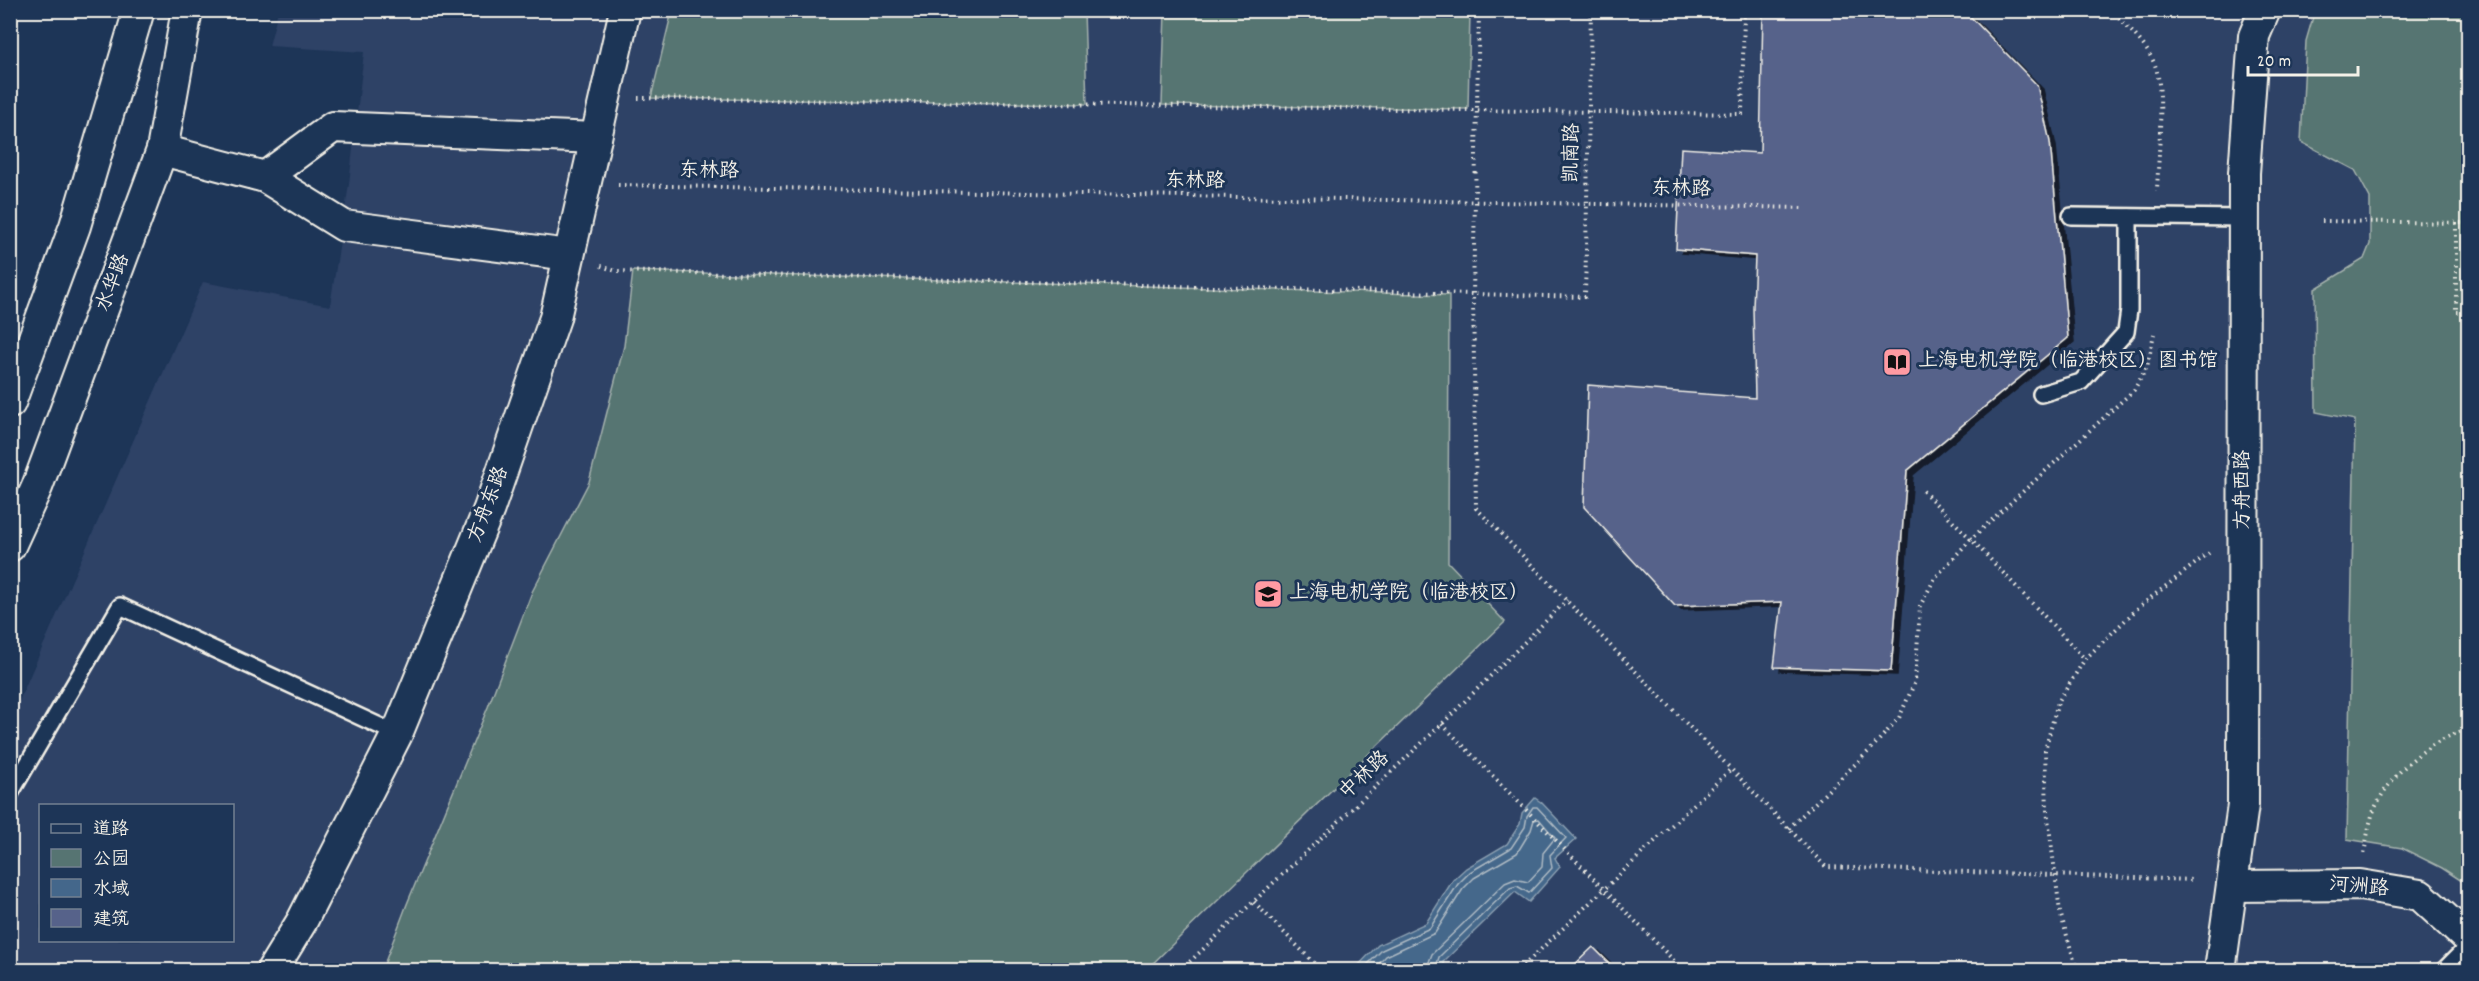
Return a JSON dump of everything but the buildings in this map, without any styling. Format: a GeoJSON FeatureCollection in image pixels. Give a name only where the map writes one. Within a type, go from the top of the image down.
{"type":"FeatureCollection","features":[{"type":"Feature","properties":{"kind":"street"},"geometry":{"type":"LineString","coordinates":[[10,403],[75,226],[139,10]]}},
{"type":"Feature","properties":{"kind":"street","name":"水华路"},"geometry":{"type":"LineString","coordinates":[[10,546],[37,487],[162,150],[187,10]]}},
{"type":"Feature","properties":{"kind":"street","name":"方舟东路"},"geometry":{"type":"LineString","coordinates":[[272,970],[302,921],[397,734],[489,509],[555,318],[607,98],[625,10]]}},
{"type":"Feature","properties":{"kind":"street","name":"方舟西路"},"geometry":{"type":"LineString","coordinates":[[2220,970],[2243,805],[2244,173],[2254,36],[2265,10]]}},
{"type":"Feature","properties":{"kind":"street"},"geometry":{"type":"LineString","coordinates":[[265,177],[333,127],[596,138]]}},
{"type":"Feature","properties":{"kind":"street"},"geometry":{"type":"LineString","coordinates":[[162,150],[265,177],[344,226],[569,255]]}},
{"type":"Feature","properties":{"kind":"street","name":"河洲路"},"geometry":{"type":"LineString","coordinates":[[2232,886],[2360,885],[2420,895],[2469,939]]}},
{"type":"Feature","properties":{"kind":"lane"},"geometry":{"type":"LineString","coordinates":[[2071,216],[2244,218]]}},
{"type":"Feature","properties":{"kind":"lane"},"geometry":{"type":"LineString","coordinates":[[2042,394],[2081,382],[2126,332],[2129,310],[2128,217]]}},
{"type":"Feature","properties":{"kind":"lane"},"geometry":{"type":"LineString","coordinates":[[10,794],[120,606],[397,734]]}},
{"type":"Feature","properties":{"kind":"lane"},"geometry":{"type":"LineString","coordinates":[[2444,970],[2469,946]]}},
{"type":"Feature","properties":{"kind":"path"},"geometry":{"type":"LineString","coordinates":[[1479,10],[1473,294],[1476,507],[1826,867],[2194,880]]}},
{"type":"Feature","properties":{"kind":"path","name":"凯南路"},"geometry":{"type":"LineString","coordinates":[[1473,294],[1585,297],[1591,10]]}},
{"type":"Feature","properties":{"kind":"path"},"geometry":{"type":"LineString","coordinates":[[607,98],[1742,114],[1744,10]]}},
{"type":"Feature","properties":{"kind":"path"},"geometry":{"type":"LineString","coordinates":[[2110,10],[2138,38],[2155,65],[2159,94],[2157,218]]}},
{"type":"Feature","properties":{"kind":"path","name":"东林路"},"geometry":{"type":"LineString","coordinates":[[585,184],[1805,208]]}},
{"type":"Feature","properties":{"kind":"path"},"geometry":{"type":"LineString","coordinates":[[2322,221],[2469,223]]}},
{"type":"Feature","properties":{"kind":"path"},"geometry":{"type":"LineString","coordinates":[[2456,223],[2456,312],[2469,312]]}},
{"type":"Feature","properties":{"kind":"path"},"geometry":{"type":"LineString","coordinates":[[569,255],[616,271],[1473,294]]}},
{"type":"Feature","properties":{"kind":"path"},"geometry":{"type":"LineString","coordinates":[[1789,828],[1871,749],[1899,718],[1915,682],[1920,606],[1935,578],[1971,539],[2134,390],[2147,367],[2155,330]]}},
{"type":"Feature","properties":{"kind":"path"},"geometry":{"type":"LineString","coordinates":[[1923,491],[2085,659]]}},
{"type":"Feature","properties":{"kind":"path"},"geometry":{"type":"LineString","coordinates":[[2077,970],[2060,912],[2047,810],[2045,750],[2058,702],[2085,659],[2140,606],[2210,552]]}},
{"type":"Feature","properties":{"kind":"path","name":"中林路"},"geometry":{"type":"LineString","coordinates":[[1181,970],[1442,724],[1567,600]]}},
{"type":"Feature","properties":{"kind":"path"},"geometry":{"type":"LineString","coordinates":[[1442,724],[1683,970]]}},
{"type":"Feature","properties":{"kind":"path"},"geometry":{"type":"LineString","coordinates":[[2362,860],[2375,808],[2394,778],[2422,751],[2469,729]]}},
{"type":"Feature","properties":{"kind":"path"},"geometry":{"type":"LineString","coordinates":[[1519,970],[1731,769]]}},
{"type":"Feature","properties":{"kind":"path"},"geometry":{"type":"LineString","coordinates":[[1254,902],[1321,970]]}},
{"type":"Feature","properties":{"kind":"shaded area","name":"上海电机学院（临港校区）"},"geometry":{"type":"Polygon","coordinates":[[[278,11],[2468,11],[2468,970],[11,970],[11,719],[203,282],[330,306],[349,184],[364,52],[269,46],[278,11]]]}},
{"type":"Feature","properties":{"kind":"green space"},"geometry":{"type":"Polygon","coordinates":[[[2315,10],[2468,11],[2468,885],[2442,868],[2402,848],[2347,839],[2355,420],[2316,412],[2315,289],[2364,259],[2370,244],[2370,198],[2355,170],[2301,142],[2306,41],[2315,10]]]}},
{"type":"Feature","properties":{"kind":"green space"},"geometry":{"type":"Polygon","coordinates":[[[672,11],[1084,11],[1087,104],[651,98],[672,11]]]}},
{"type":"Feature","properties":{"kind":"green space"},"geometry":{"type":"Polygon","coordinates":[[[1165,11],[1470,11],[1468,109],[1162,105],[1165,11]]]}},
{"type":"Feature","properties":{"kind":"green space"},"geometry":{"type":"Polygon","coordinates":[[[633,271],[1449,295],[1448,562],[1505,622],[1146,970],[382,970],[532,592],[589,482],[624,346],[633,271]]]}},
{"type":"Feature","properties":{"kind":"water"},"geometry":{"type":"Polygon","coordinates":[[[1535,798],[1576,839],[1555,858],[1560,867],[1529,902],[1515,892],[1443,962],[1448,970],[1354,970],[1378,945],[1426,923],[1453,880],[1466,868],[1507,844],[1520,824],[1522,813],[1535,798]]]}},
{"type":"Feature","properties":{"kind":"place","name":"上海电机学院（临港校区）图书馆"},"geometry":{"type":"Point","coordinates":[1897,362]}},
{"type":"Feature","properties":{"kind":"place","name":"上海电机学院（临港校区）"},"geometry":{"type":"Point","coordinates":[1268,594]}}]}
